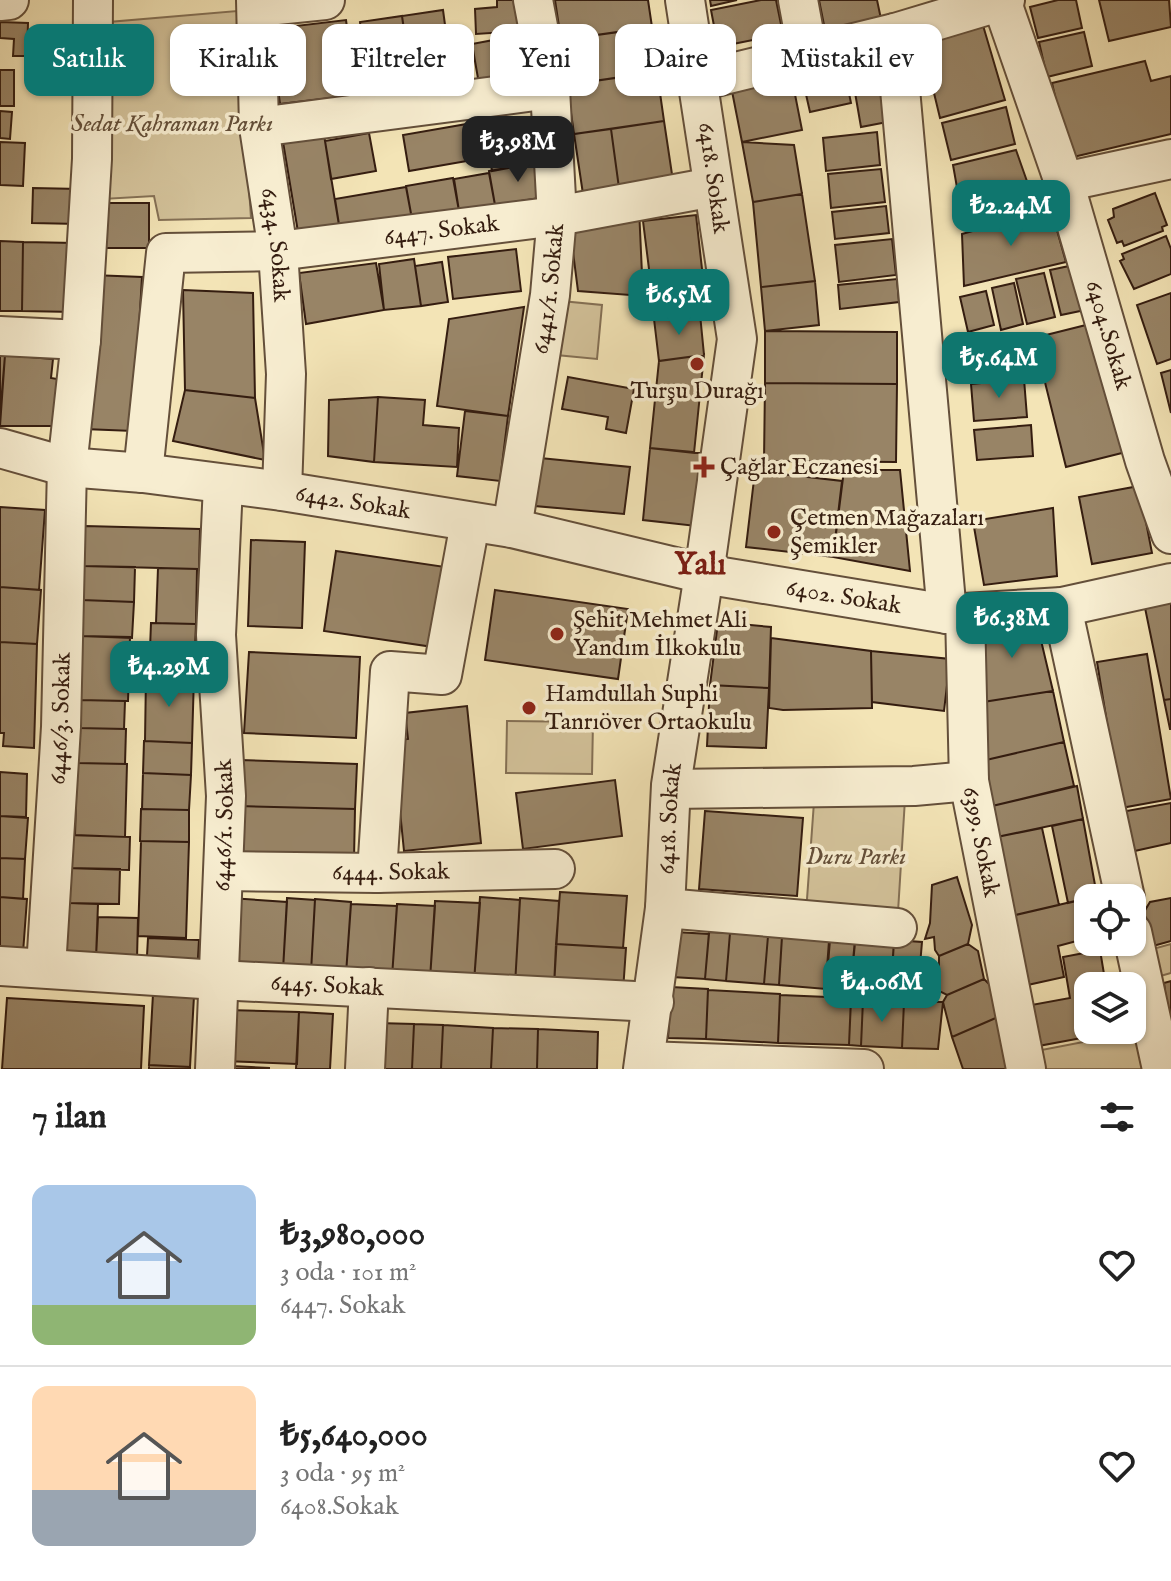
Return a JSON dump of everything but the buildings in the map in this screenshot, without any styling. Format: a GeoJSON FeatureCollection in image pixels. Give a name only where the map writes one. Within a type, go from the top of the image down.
{"type":"FeatureCollection","features":[{"type":"Feature","properties":{"kind":"street"},"geometry":{"type":"LineString","coordinates":[[0,1],[9,0]]}},
{"type":"Feature","properties":{"kind":"street","name":"6446/3. Sokak"},"geometry":{"type":"LineString","coordinates":[[46,968],[61,727],[67,467],[81,340],[92,159],[93,0]]}},
{"type":"Feature","properties":{"kind":"street"},"geometry":{"type":"LineString","coordinates":[[257,4],[325,0]]}},
{"type":"Feature","properties":{"kind":"street","name":"6441/1. Sokak"},"geometry":{"type":"LineString","coordinates":[[533,0],[538,24]]}},
{"type":"Feature","properties":{"kind":"street","name":"6418. Sokak"},"geometry":{"type":"LineString","coordinates":[[685,0],[689,24]]}},
{"type":"Feature","properties":{"kind":"street"},"geometry":{"type":"LineString","coordinates":[[798,0],[802,24]]}},
{"type":"Feature","properties":{"kind":"street"},"geometry":{"type":"LineString","coordinates":[[924,24],[1002,0]]}},
{"type":"Feature","properties":{"kind":"street","name":"6404.Sokak"},"geometry":{"type":"LineString","coordinates":[[1002,0],[1158,459],[1171,534]]}},
{"type":"Feature","properties":{"kind":"street","name":"6434. Sokak"},"geometry":{"type":"LineString","coordinates":[[257,4],[259,127],[278,251],[286,374],[282,491]]}},
{"type":"Feature","properties":{"kind":"street"},"geometry":{"type":"LineString","coordinates":[[259,127],[496,96]]}},
{"type":"Feature","properties":{"kind":"street","name":"6441/1. Sokak"},"geometry":{"type":"LineString","coordinates":[[512,528],[550,295],[557,216],[550,96]]}},
{"type":"Feature","properties":{"kind":"street","name":"6418. Sokak"},"geometry":{"type":"LineString","coordinates":[[644,1065],[665,908],[671,789],[737,339],[701,96]]}},
{"type":"Feature","properties":{"kind":"street","name":"6399. Sokak"},"geometry":{"type":"LineString","coordinates":[[902,96],[956,613],[969,781],[1026,1069]]}},
{"type":"Feature","properties":{"kind":"street"},"geometry":{"type":"LineString","coordinates":[[1064,182],[1171,159]]}},
{"type":"Feature","properties":{"kind":"street","name":"6447. Sokak"},"geometry":{"type":"LineString","coordinates":[[143,473],[166,253],[278,251],[557,216],[713,187]]}},
{"type":"Feature","properties":{"kind":"street"},"geometry":{"type":"LineString","coordinates":[[0,336],[81,340]]}},
{"type":"Feature","properties":{"kind":"street","name":"6442. Sokak"},"geometry":{"type":"LineString","coordinates":[[0,448],[67,467],[143,473],[282,491],[512,528],[704,574]]}},
{"type":"Feature","properties":{"kind":"street","name":"6446/1. Sokak"},"geometry":{"type":"LineString","coordinates":[[215,1069],[225,871],[226,796],[216,635],[223,485]]}},
{"type":"Feature","properties":{"kind":"street"},"geometry":{"type":"LineString","coordinates":[[377,873],[390,671],[442,675],[470,523]]}},
{"type":"Feature","properties":{"kind":"street","name":"6402. Sokak"},"geometry":{"type":"LineString","coordinates":[[704,574],[956,613],[1062,607],[1171,583]]}},
{"type":"Feature","properties":{"kind":"street"},"geometry":{"type":"LineString","coordinates":[[1062,607],[1122,884]]}},
{"type":"Feature","properties":{"kind":"street"},"geometry":{"type":"LineString","coordinates":[[671,789],[886,787],[969,781]]}},
{"type":"Feature","properties":{"kind":"street","name":"6444. Sokak"},"geometry":{"type":"LineString","coordinates":[[225,871],[377,873],[555,869]]}},
{"type":"Feature","properties":{"kind":"street"},"geometry":{"type":"LineString","coordinates":[[665,908],[897,928]]}},
{"type":"Feature","properties":{"kind":"street"},"geometry":{"type":"LineString","coordinates":[[1137,956],[1162,1069]]}},
{"type":"Feature","properties":{"kind":"street","name":"6445. Sokak"},"geometry":{"type":"LineString","coordinates":[[0,966],[654,1002]]}},
{"type":"Feature","properties":{"kind":"street"},"geometry":{"type":"LineString","coordinates":[[365,1069],[369,987]]}},
{"type":"Feature","properties":{"kind":"street"},"geometry":{"type":"LineString","coordinates":[[644,1065],[864,1069]]}},
{"type":"Feature","properties":{"kind":"green space","name":"Sedat Kahraman Parkı"},"geometry":{"type":"Polygon","coordinates":[[[237,11],[238,24],[170,24],[170,96],[243,96],[251,218],[159,220],[154,196],[103,199],[99,96],[154,96],[154,24],[97,23],[237,11]]]}},
{"type":"Feature","properties":{"kind":"green space"},"geometry":{"type":"Polygon","coordinates":[[[551,300],[602,305],[597,359],[546,354],[551,300]]]}},
{"type":"Feature","properties":{"kind":"green space"},"geometry":{"type":"Polygon","coordinates":[[[507,721],[593,722],[592,774],[506,773],[507,721]]]}},
{"type":"Feature","properties":{"kind":"green space","name":"Duru Parkı"},"geometry":{"type":"Polygon","coordinates":[[[905,799],[897,928],[806,913],[814,802],[905,799]]]}},
{"type":"Feature","properties":{"kind":"green space"},"geometry":{"type":"Polygon","coordinates":[[[1171,944],[1171,973],[1150,979],[1143,956],[1146,956],[1146,951],[1171,944]]]}},
{"type":"Feature","properties":{"kind":"green space"},"geometry":{"type":"Polygon","coordinates":[[[1146,1030],[1153,1069],[1034,1069],[1031,1052],[1074,1044],[1146,1044],[1146,1030]]]}},
{"type":"Feature","properties":{"kind":"place","name":"Turşu Durağı"},"geometry":{"type":"Point","coordinates":[697,364]}},
{"type":"Feature","properties":{"kind":"place","name":"Çağlar Eczanesi"},"geometry":{"type":"Point","coordinates":[704,467]}},
{"type":"Feature","properties":{"kind":"place","name":"Çetmen Mağazaları Şemikler"},"geometry":{"type":"Point","coordinates":[774,532]}},
{"type":"Feature","properties":{"kind":"place","name":"Şehit Mehmet Ali Yandım İlkokulu"},"geometry":{"type":"Point","coordinates":[557,634]}},
{"type":"Feature","properties":{"kind":"place","name":"Hamdullah Suphi Tanrıöver Ortaokulu"},"geometry":{"type":"Point","coordinates":[529,708]}},
{"type":"Feature","properties":{"kind":"district","name":"Yalı"},"geometry":{"type":"Point","coordinates":[700,565]}}]}
